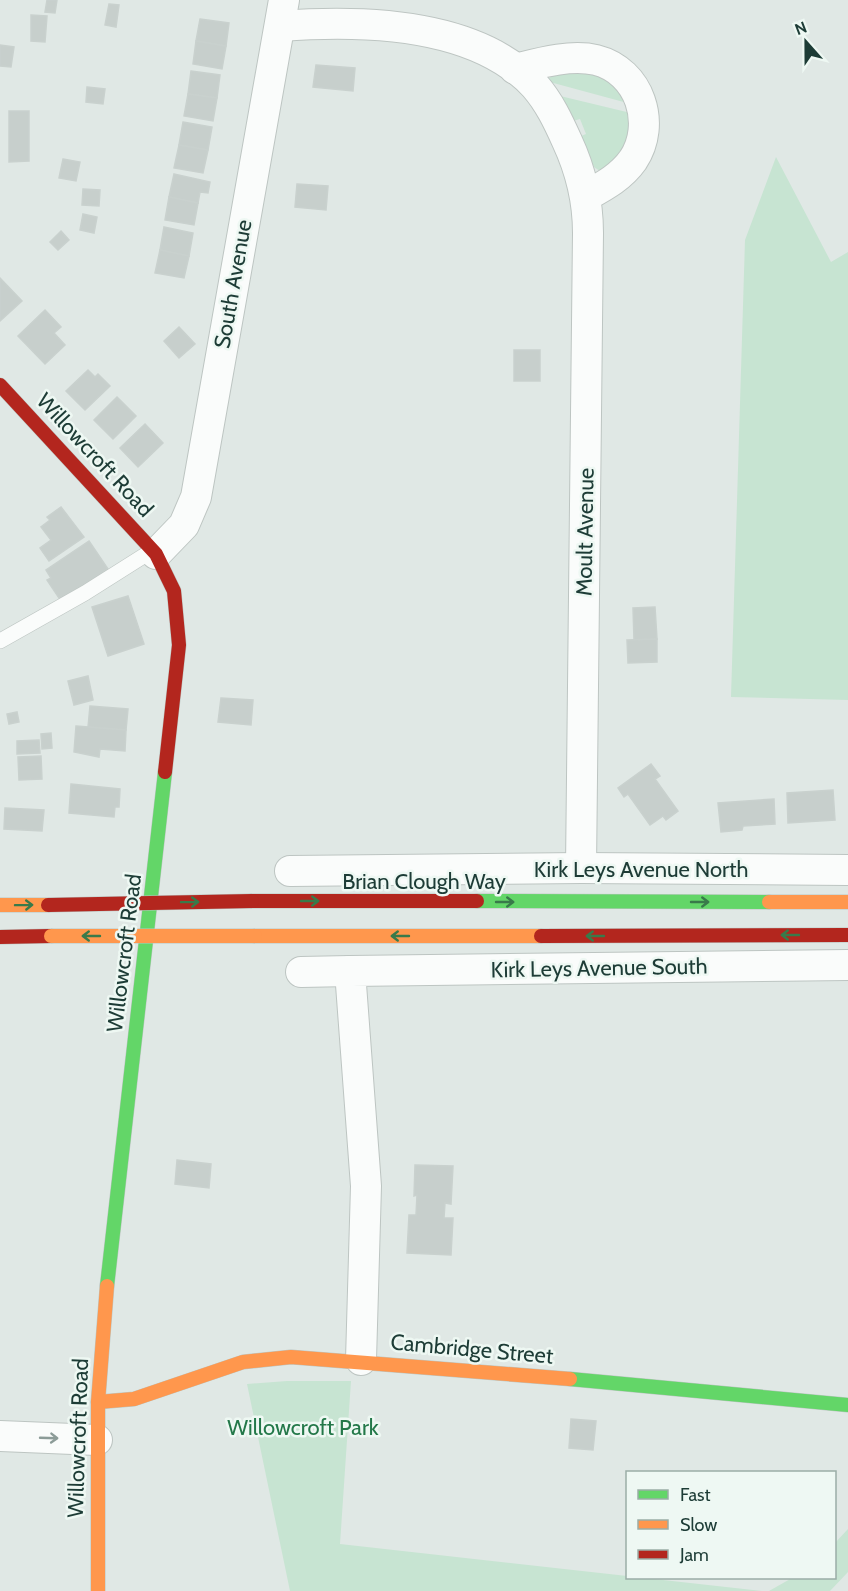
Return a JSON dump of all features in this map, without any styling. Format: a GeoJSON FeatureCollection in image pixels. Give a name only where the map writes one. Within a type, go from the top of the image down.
{"type":"FeatureCollection","features":[{"type":"Feature","properties":{"kind":"main road","name":"Willowcroft Road"},"geometry":{"type":"LineString","coordinates":[[0,385],[155,552],[174,591],[178,613],[179,645],[108,1268],[98,1402],[98,1591]]}},
{"type":"Feature","properties":{"kind":"main road","name":"Brian Clough Way"},"geometry":{"type":"LineString","coordinates":[[0,905],[252,901],[848,902]]}},
{"type":"Feature","properties":{"kind":"main road"},"geometry":{"type":"LineString","coordinates":[[0,937],[848,935]]}},
{"type":"Feature","properties":{"kind":"main road","name":"Cambridge Street"},"geometry":{"type":"LineString","coordinates":[[98,1402],[134,1399],[211,1372],[268,1358],[361,1360],[848,1405]]}},
{"type":"Feature","properties":{"kind":"street","name":"Moult Avenue"},"geometry":{"type":"LineString","coordinates":[[282,13],[433,34],[474,45],[515,69],[533,84],[554,114],[574,158],[586,196],[588,243],[581,868]]}},
{"type":"Feature","properties":{"kind":"street","name":"South Avenue"},"geometry":{"type":"LineString","coordinates":[[155,552],[184,525],[196,497],[282,13]]}},
{"type":"Feature","properties":{"kind":"street"},"geometry":{"type":"LineString","coordinates":[[515,69],[566,59],[596,60],[623,74],[637,93],[645,120],[638,151],[618,177],[586,196]]}},
{"type":"Feature","properties":{"kind":"street","name":"Kirk Leys Avenue North"},"geometry":{"type":"LineString","coordinates":[[290,871],[581,868],[848,870]]}},
{"type":"Feature","properties":{"kind":"street","name":"Kirk Leys Avenue South"},"geometry":{"type":"LineString","coordinates":[[301,972],[848,965]]}},
{"type":"Feature","properties":{"kind":"street"},"geometry":{"type":"LineString","coordinates":[[350,971],[366,1186],[361,1360]]}},
{"type":"Feature","properties":{"kind":"street"},"geometry":{"type":"LineString","coordinates":[[0,1436],[97,1440]]}},
{"type":"Feature","properties":{"kind":"lane"},"geometry":{"type":"LineString","coordinates":[[0,641],[155,552]]}},
{"type":"Feature","properties":{"kind":"green space"},"geometry":{"type":"Polygon","coordinates":[[[573,69],[613,81],[631,104],[546,81],[553,75],[573,69]]]}},
{"type":"Feature","properties":{"kind":"green space"},"geometry":{"type":"Polygon","coordinates":[[[556,95],[635,114],[628,148],[603,173],[594,167],[581,136],[586,134],[580,119],[573,121],[556,95]]]}},
{"type":"Feature","properties":{"kind":"green space"},"geometry":{"type":"Polygon","coordinates":[[[776,157],[831,262],[848,252],[848,700],[731,697],[745,240],[776,157]]]}},
{"type":"Feature","properties":{"kind":"green space","name":"Willowcroft Park"},"geometry":{"type":"Polygon","coordinates":[[[287,1381],[351,1381],[340,1544],[626,1576],[626,1579],[654,1579],[762,1591],[290,1591],[247,1384],[287,1381]]]}},
{"type":"Feature","properties":{"kind":"green space"},"geometry":{"type":"Polygon","coordinates":[[[848,1529],[848,1572],[830,1591],[769,1591],[790,1579],[836,1579],[836,1542],[848,1529]]]}},
{"type":"Feature","properties":{"kind":"building"},"geometry":{"type":"Polygon","coordinates":[[[47,0],[57,0],[55,13],[45,12],[47,0]]]}},
{"type":"Feature","properties":{"kind":"building"},"geometry":{"type":"Polygon","coordinates":[[[109,4],[119,5],[116,27],[105,25],[109,4]]]}},
{"type":"Feature","properties":{"kind":"building"},"geometry":{"type":"Polygon","coordinates":[[[31,15],[47,16],[45,42],[31,41],[31,15]]]}},
{"type":"Feature","properties":{"kind":"building"},"geometry":{"type":"Polygon","coordinates":[[[200,19],[229,23],[226,46],[196,41],[200,19]]]}},
{"type":"Feature","properties":{"kind":"building"},"geometry":{"type":"Polygon","coordinates":[[[196,41],[226,46],[222,69],[193,64],[196,41]]]}},
{"type":"Feature","properties":{"kind":"building"},"geometry":{"type":"Polygon","coordinates":[[[0,45],[14,47],[11,67],[0,66],[0,45]]]}},
{"type":"Feature","properties":{"kind":"building"},"geometry":{"type":"Polygon","coordinates":[[[316,65],[355,68],[353,91],[313,87],[316,65]]]}},
{"type":"Feature","properties":{"kind":"building"},"geometry":{"type":"Polygon","coordinates":[[[191,71],[220,75],[217,98],[188,94],[191,71]]]}},
{"type":"Feature","properties":{"kind":"building"},"geometry":{"type":"Polygon","coordinates":[[[87,87],[105,89],[103,104],[86,102],[87,87]]]}},
{"type":"Feature","properties":{"kind":"building"},"geometry":{"type":"Polygon","coordinates":[[[188,94],[217,98],[213,121],[184,116],[188,94]]]}},
{"type":"Feature","properties":{"kind":"building"},"geometry":{"type":"Polygon","coordinates":[[[9,111],[29,111],[29,161],[9,162],[9,111]]]}},
{"type":"Feature","properties":{"kind":"building"},"geometry":{"type":"Polygon","coordinates":[[[183,122],[212,127],[208,150],[179,145],[183,122]]]}},
{"type":"Feature","properties":{"kind":"building"},"geometry":{"type":"Polygon","coordinates":[[[179,145],[208,150],[203,173],[174,168],[179,145]]]}},
{"type":"Feature","properties":{"kind":"building"},"geometry":{"type":"Polygon","coordinates":[[[63,159],[80,162],[76,181],[59,178],[63,159]]]}},
{"type":"Feature","properties":{"kind":"building"},"geometry":{"type":"Polygon","coordinates":[[[174,174],[210,182],[208,193],[200,192],[198,203],[169,197],[174,174]]]}},
{"type":"Feature","properties":{"kind":"building"},"geometry":{"type":"Polygon","coordinates":[[[297,184],[328,186],[326,210],[295,207],[297,184]]]}},
{"type":"Feature","properties":{"kind":"building"},"geometry":{"type":"Polygon","coordinates":[[[83,189],[100,190],[99,206],[82,205],[83,189]]]}},
{"type":"Feature","properties":{"kind":"building"},"geometry":{"type":"Polygon","coordinates":[[[169,197],[198,203],[194,225],[165,220],[169,197]]]}},
{"type":"Feature","properties":{"kind":"building"},"geometry":{"type":"Polygon","coordinates":[[[83,214],[97,217],[94,233],[80,230],[83,214]]]}},
{"type":"Feature","properties":{"kind":"building"},"geometry":{"type":"Polygon","coordinates":[[[164,227],[193,233],[189,256],[160,250],[164,227]]]}},
{"type":"Feature","properties":{"kind":"building"},"geometry":{"type":"Polygon","coordinates":[[[61,231],[69,240],[58,250],[50,242],[61,231]]]}},
{"type":"Feature","properties":{"kind":"building"},"geometry":{"type":"Polygon","coordinates":[[[160,250],[189,256],[184,278],[155,273],[160,250]]]}},
{"type":"Feature","properties":{"kind":"building"},"geometry":{"type":"Polygon","coordinates":[[[0,278],[22,301],[0,321],[0,278]]]}},
{"type":"Feature","properties":{"kind":"building"},"geometry":{"type":"Polygon","coordinates":[[[45,310],[61,327],[54,333],[65,345],[45,364],[18,336],[45,310]]]}},
{"type":"Feature","properties":{"kind":"building"},"geometry":{"type":"Polygon","coordinates":[[[179,327],[195,344],[179,358],[164,341],[179,327]]]}},
{"type":"Feature","properties":{"kind":"building"},"geometry":{"type":"Polygon","coordinates":[[[514,350],[540,350],[540,381],[514,381],[514,350]]]}},
{"type":"Feature","properties":{"kind":"building"},"geometry":{"type":"Polygon","coordinates":[[[88,370],[95,377],[98,374],[110,386],[85,410],[66,391],[88,370]]]}},
{"type":"Feature","properties":{"kind":"building"},"geometry":{"type":"Polygon","coordinates":[[[117,397],[136,416],[113,439],[94,420],[117,397]]]}},
{"type":"Feature","properties":{"kind":"building"},"geometry":{"type":"Polygon","coordinates":[[[145,424],[163,443],[138,467],[120,448],[145,424]]]}},
{"type":"Feature","properties":{"kind":"building"},"geometry":{"type":"Polygon","coordinates":[[[61,507],[84,537],[49,561],[40,548],[51,540],[41,527],[50,520],[47,517],[61,507]]]}},
{"type":"Feature","properties":{"kind":"building"},"geometry":{"type":"Polygon","coordinates":[[[89,541],[108,569],[61,601],[47,580],[51,578],[46,570],[89,541]]]}},
{"type":"Feature","properties":{"kind":"building"},"geometry":{"type":"Polygon","coordinates":[[[128,596],[144,644],[108,656],[92,607],[128,596]]]}},
{"type":"Feature","properties":{"kind":"building"},"geometry":{"type":"Polygon","coordinates":[[[655,607],[657,639],[634,640],[633,608],[655,607]]]}},
{"type":"Feature","properties":{"kind":"building"},"geometry":{"type":"Polygon","coordinates":[[[657,639],[657,662],[628,663],[627,640],[657,639]]]}},
{"type":"Feature","properties":{"kind":"building"},"geometry":{"type":"Polygon","coordinates":[[[88,676],[93,700],[74,705],[68,681],[88,676]]]}},
{"type":"Feature","properties":{"kind":"building"},"geometry":{"type":"Polygon","coordinates":[[[221,698],[253,700],[251,725],[218,722],[221,698]]]}},
{"type":"Feature","properties":{"kind":"building"},"geometry":{"type":"Polygon","coordinates":[[[90,706],[128,709],[126,730],[88,727],[90,706]]]}},
{"type":"Feature","properties":{"kind":"building"},"geometry":{"type":"Polygon","coordinates":[[[17,712],[19,722],[9,724],[7,714],[17,712]]]}},
{"type":"Feature","properties":{"kind":"building"},"geometry":{"type":"Polygon","coordinates":[[[76,726],[126,730],[125,751],[100,749],[99,757],[74,752],[76,726]]]}},
{"type":"Feature","properties":{"kind":"building"},"geometry":{"type":"Polygon","coordinates":[[[51,733],[52,748],[42,749],[41,734],[51,733]]]}},
{"type":"Feature","properties":{"kind":"building"},"geometry":{"type":"Polygon","coordinates":[[[39,740],[40,753],[17,754],[17,741],[39,740]]]}},
{"type":"Feature","properties":{"kind":"building"},"geometry":{"type":"Polygon","coordinates":[[[41,756],[42,779],[19,780],[18,757],[41,756]]]}},
{"type":"Feature","properties":{"kind":"building"},"geometry":{"type":"Polygon","coordinates":[[[651,764],[660,776],[655,779],[678,811],[666,820],[663,816],[650,825],[628,794],[624,797],[618,788],[651,764]]]}},
{"type":"Feature","properties":{"kind":"building"},"geometry":{"type":"Polygon","coordinates":[[[71,784],[120,789],[119,807],[115,807],[114,817],[69,813],[71,784]]]}},
{"type":"Feature","properties":{"kind":"building"},"geometry":{"type":"Polygon","coordinates":[[[833,790],[835,820],[788,823],[787,793],[833,790]]]}},
{"type":"Feature","properties":{"kind":"building"},"geometry":{"type":"Polygon","coordinates":[[[774,799],[775,824],[743,826],[742,830],[721,832],[718,803],[774,799]]]}},
{"type":"Feature","properties":{"kind":"building"},"geometry":{"type":"Polygon","coordinates":[[[5,808],[44,810],[42,831],[4,829],[5,808]]]}},
{"type":"Feature","properties":{"kind":"building"},"geometry":{"type":"Polygon","coordinates":[[[177,1160],[211,1164],[209,1188],[175,1184],[177,1160]]]}},
{"type":"Feature","properties":{"kind":"building"},"geometry":{"type":"Polygon","coordinates":[[[415,1165],[453,1166],[451,1204],[445,1203],[444,1218],[453,1218],[451,1255],[407,1253],[409,1215],[416,1215],[415,1165]]]}},
{"type":"Feature","properties":{"kind":"building"},"geometry":{"type":"Polygon","coordinates":[[[571,1419],[596,1421],[593,1450],[569,1448],[571,1419]]]}},
{"type":"Feature","properties":{"kind":"traffic: fast"},"geometry":{"type":"LineString","coordinates":[[107,1286],[165,772]]}},
{"type":"Feature","properties":{"kind":"traffic: fast"},"geometry":{"type":"LineString","coordinates":[[477,901],[769,902]]}},
{"type":"Feature","properties":{"kind":"traffic: fast"},"geometry":{"type":"LineString","coordinates":[[570,1379],[848,1405]]}},
{"type":"Feature","properties":{"kind":"traffic: slow"},"geometry":{"type":"LineString","coordinates":[[769,902],[848,902]]}},
{"type":"Feature","properties":{"kind":"traffic: slow"},"geometry":{"type":"LineString","coordinates":[[0,905],[48,905]]}},
{"type":"Feature","properties":{"kind":"traffic: slow"},"geometry":{"type":"LineString","coordinates":[[51,936],[255,936]]}},
{"type":"Feature","properties":{"kind":"traffic: slow"},"geometry":{"type":"LineString","coordinates":[[255,936],[541,936]]}},
{"type":"Feature","properties":{"kind":"traffic: slow"},"geometry":{"type":"LineString","coordinates":[[98,1591],[98,1402],[107,1286]]}},
{"type":"Feature","properties":{"kind":"traffic: slow"},"geometry":{"type":"LineString","coordinates":[[98,1402],[134,1399],[243,1362],[291,1357],[570,1379]]}},
{"type":"Feature","properties":{"kind":"traffic: jam"},"geometry":{"type":"LineString","coordinates":[[0,385],[156,554],[174,591],[179,645],[165,772]]}},
{"type":"Feature","properties":{"kind":"traffic: jam"},"geometry":{"type":"LineString","coordinates":[[252,901],[477,901]]}},
{"type":"Feature","properties":{"kind":"traffic: jam"},"geometry":{"type":"LineString","coordinates":[[48,905],[252,901]]}},
{"type":"Feature","properties":{"kind":"traffic: jam"},"geometry":{"type":"LineString","coordinates":[[541,936],[848,935]]}},
{"type":"Feature","properties":{"kind":"traffic: jam"},"geometry":{"type":"LineString","coordinates":[[0,937],[51,936]]}}]}
